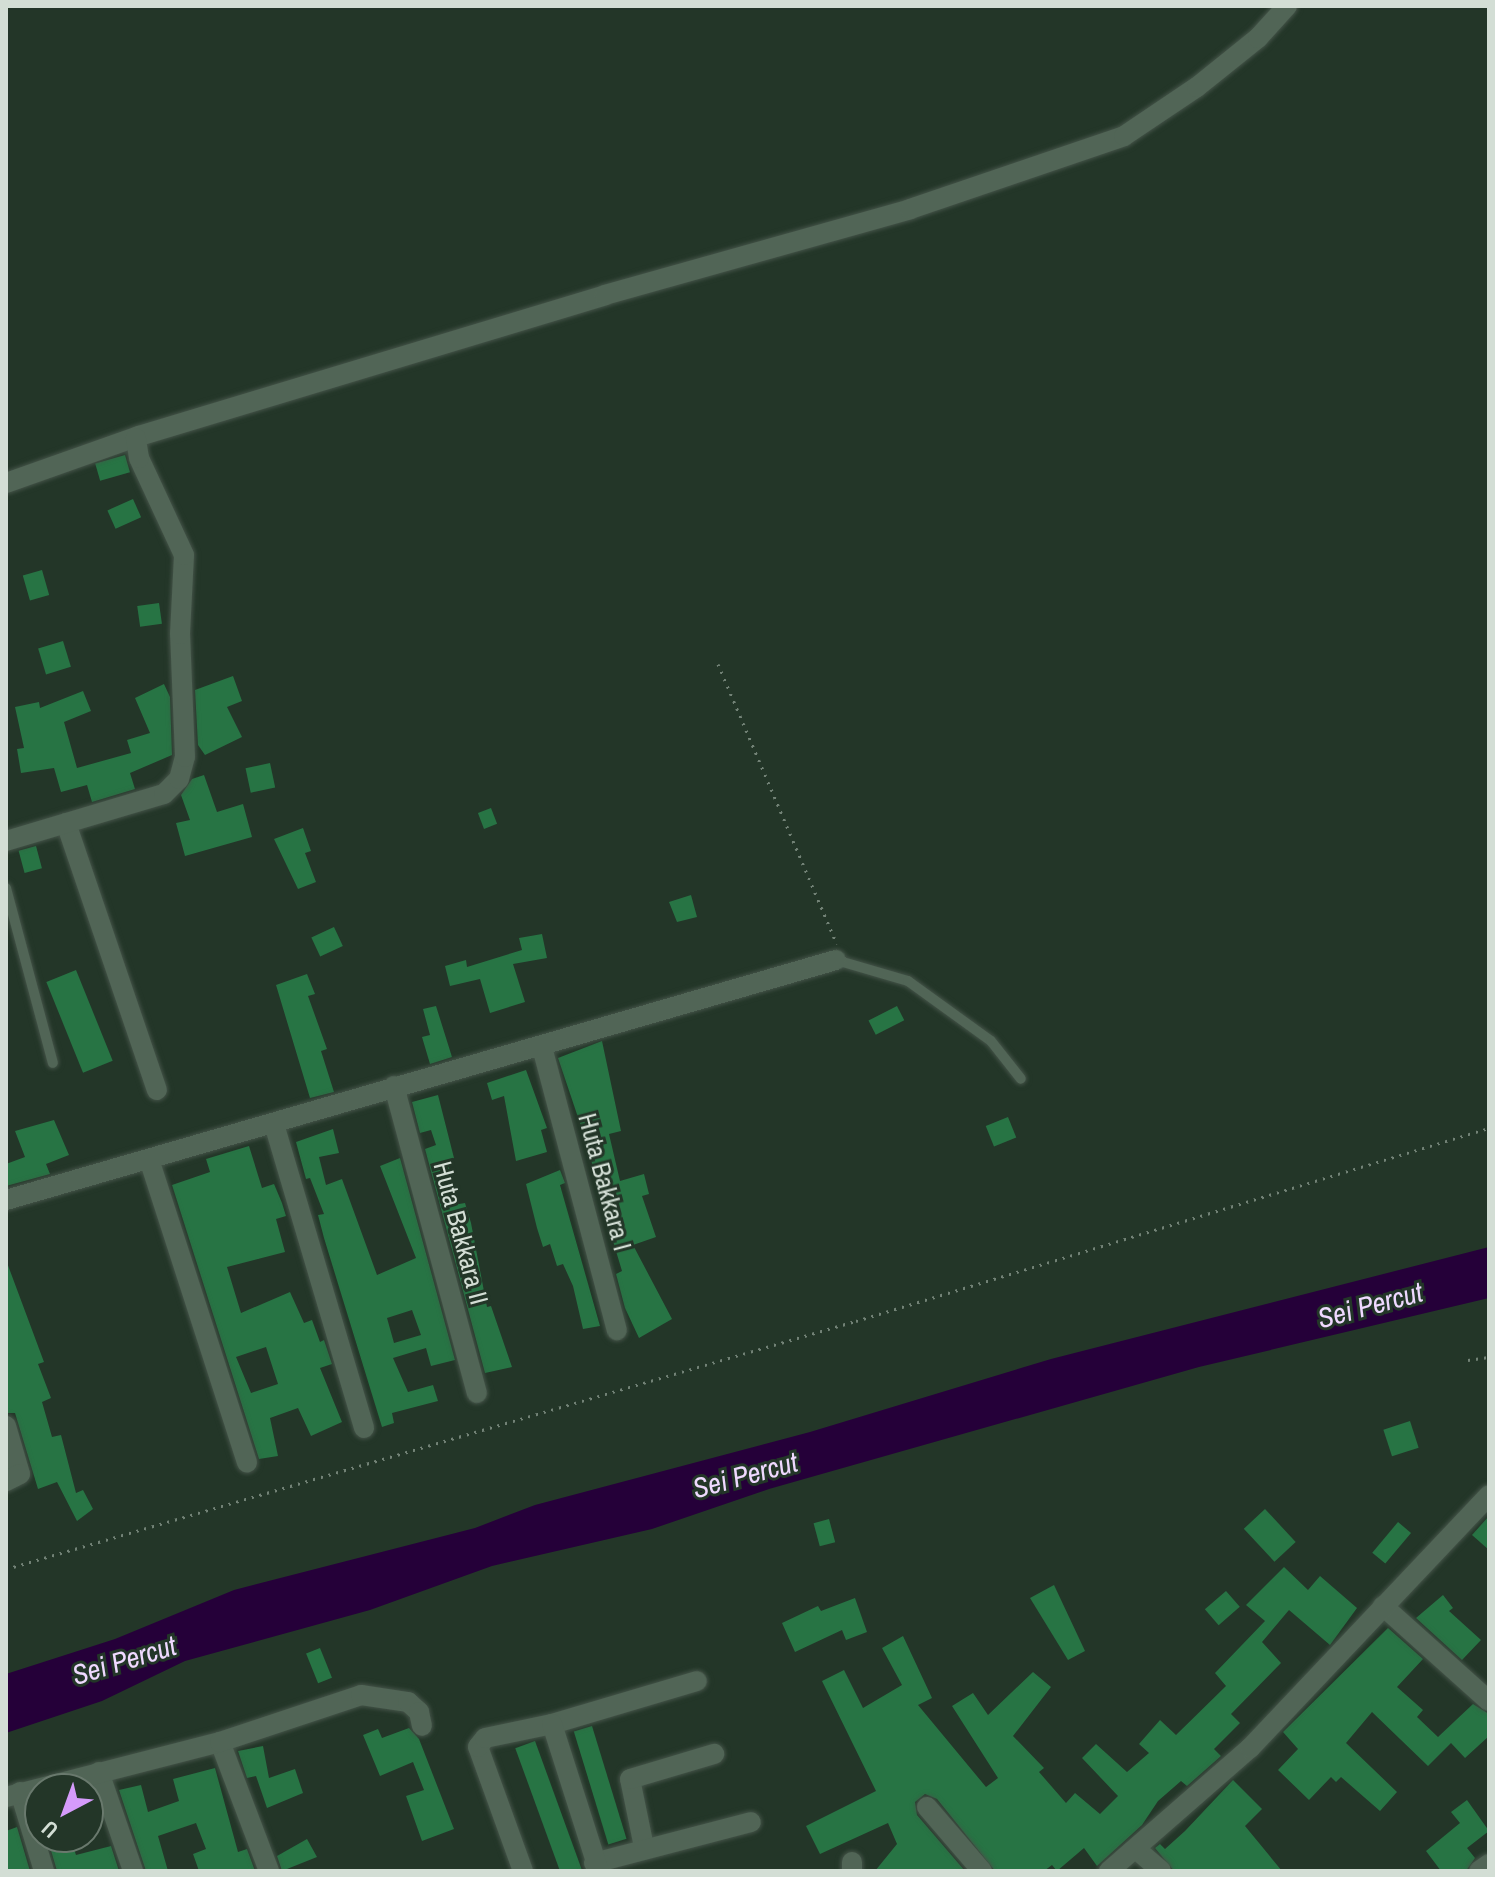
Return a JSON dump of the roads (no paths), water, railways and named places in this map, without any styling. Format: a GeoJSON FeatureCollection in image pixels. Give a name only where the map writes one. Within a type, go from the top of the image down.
{"type":"FeatureCollection","features":[{"type":"Feature","properties":{"kind":"street"},"geometry":{"type":"LineString","coordinates":[[6,483],[136,438],[605,295],[910,209],[1124,136],[1197,87],[1258,38],[1287,6]]}},
{"type":"Feature","properties":{"kind":"street"},"geometry":{"type":"LineString","coordinates":[[6,841],[164,794],[179,779],[185,757],[180,634],[184,555],[139,458],[136,438]]}},
{"type":"Feature","properties":{"kind":"street"},"geometry":{"type":"LineString","coordinates":[[66,823],[157,1090]]}},
{"type":"Feature","properties":{"kind":"street"},"geometry":{"type":"LineString","coordinates":[[6,1200],[836,960]]}},
{"type":"Feature","properties":{"kind":"street","name":"Huta Bakkara I"},"geometry":{"type":"LineString","coordinates":[[542,1047],[617,1330]]}},
{"type":"Feature","properties":{"kind":"street","name":"Huta Bakkara II"},"geometry":{"type":"LineString","coordinates":[[394,1086],[477,1393]]}},
{"type":"Feature","properties":{"kind":"street"},"geometry":{"type":"LineString","coordinates":[[274,1124],[364,1428]]}},
{"type":"Feature","properties":{"kind":"street"},"geometry":{"type":"LineString","coordinates":[[149,1159],[247,1463]]}},
{"type":"Feature","properties":{"kind":"street"},"geometry":{"type":"LineString","coordinates":[[6,1426],[20,1474],[6,1481]]}},
{"type":"Feature","properties":{"kind":"street"},"geometry":{"type":"LineString","coordinates":[[1109,1871],[1250,1748],[1489,1495]]}},
{"type":"Feature","properties":{"kind":"street"},"geometry":{"type":"LineString","coordinates":[[1383,1606],[1489,1701]]}},
{"type":"Feature","properties":{"kind":"street"},"geometry":{"type":"LineString","coordinates":[[523,1871],[478,1747],[485,1738],[552,1724],[697,1681]]}},
{"type":"Feature","properties":{"kind":"street"},"geometry":{"type":"LineString","coordinates":[[44,1871],[13,1795],[220,1742],[361,1695],[408,1702],[419,1712],[422,1726]]}},
{"type":"Feature","properties":{"kind":"street"},"geometry":{"type":"LineString","coordinates":[[552,1724],[597,1867],[644,1847],[751,1822]]}},
{"type":"Feature","properties":{"kind":"street"},"geometry":{"type":"LineString","coordinates":[[220,1742],[269,1871]]}},
{"type":"Feature","properties":{"kind":"street"},"geometry":{"type":"LineString","coordinates":[[644,1847],[630,1779],[714,1754]]}},
{"type":"Feature","properties":{"kind":"street"},"geometry":{"type":"LineString","coordinates":[[99,1772],[133,1871]]}},
{"type":"Feature","properties":{"kind":"street"},"geometry":{"type":"LineString","coordinates":[[927,1807],[982,1871]]}},
{"type":"Feature","properties":{"kind":"street"},"geometry":{"type":"LineString","coordinates":[[1136,1849],[1161,1871]]}},
{"type":"Feature","properties":{"kind":"street"},"geometry":{"type":"LineString","coordinates":[[1479,1871],[1489,1864]]}},
{"type":"Feature","properties":{"kind":"lane"},"geometry":{"type":"LineString","coordinates":[[6,888],[53,1063]]}},
{"type":"Feature","properties":{"kind":"lane"},"geometry":{"type":"LineString","coordinates":[[836,960],[908,981],[991,1041],[1021,1079]]}},
{"type":"Feature","properties":{"kind":"water","name":"Sei Percut"},"geometry":{"type":"Polygon","coordinates":[[[1489,1247],[1489,1298],[1199,1367],[769,1489],[652,1529],[492,1566],[370,1610],[185,1661],[102,1701],[6,1733],[6,1674],[115,1639],[234,1590],[475,1528],[535,1505],[810,1432],[1051,1359],[1489,1247]]]}}]}
